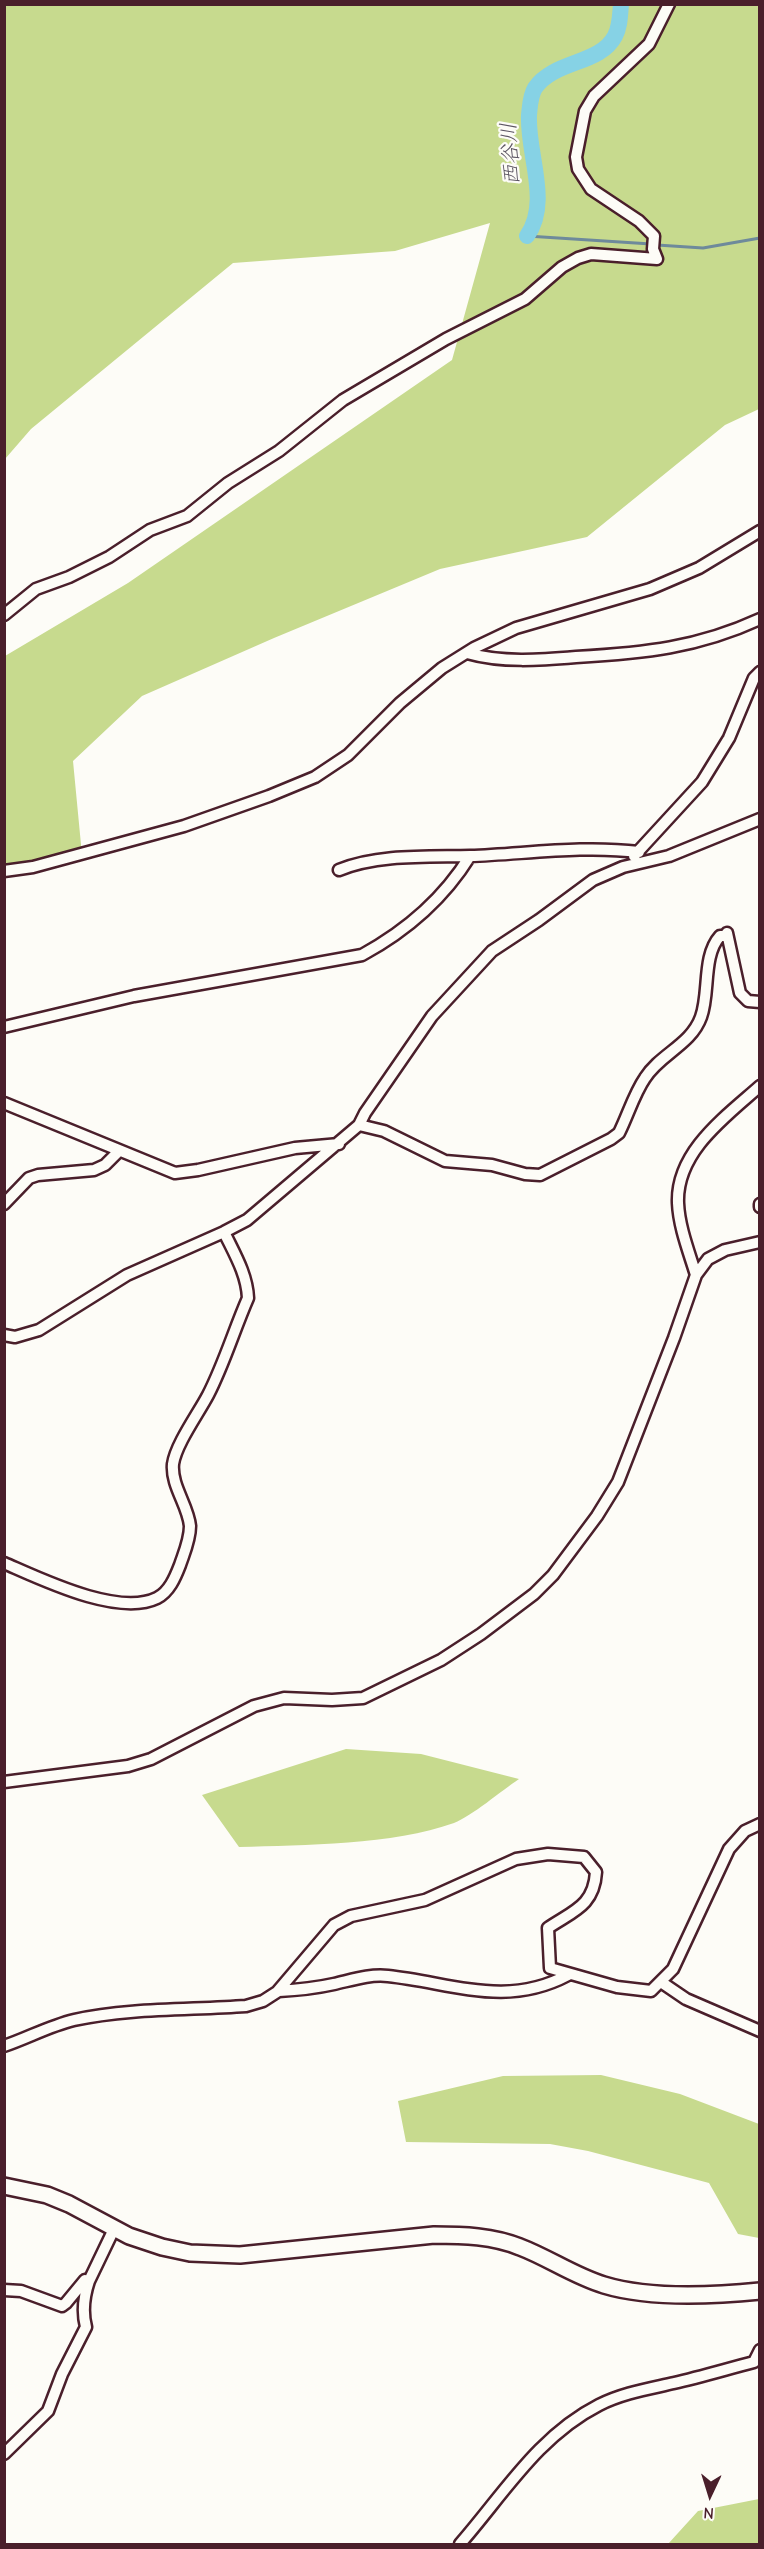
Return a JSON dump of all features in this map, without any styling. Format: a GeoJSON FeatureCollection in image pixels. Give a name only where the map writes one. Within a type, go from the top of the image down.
{"type":"FeatureCollection","features":[{"type":"Feature","properties":{"kind":"street"},"geometry":{"type":"LineString","coordinates":[[4,615],[36,590],[69,577],[109,556],[150,530],[187,516],[228,483],[279,451],[343,400],[446,339],[525,299],[562,267],[578,258],[591,254],[657,259],[653,249],[654,236],[639,222],[591,189],[579,169],[576,157],[585,111],[594,96],[649,44],[669,4]]}},
{"type":"Feature","properties":{"kind":"street"},"geometry":{"type":"LineString","coordinates":[[4,871],[33,867],[184,826],[315,777],[348,755],[400,703],[442,668],[467,653],[516,628],[650,589],[699,568],[759,531]]}},
{"type":"Feature","properties":{"kind":"street"},"geometry":{"type":"LineString","coordinates":[[467,653],[480,657],[525,659],[651,652],[728,633],[759,619]]}},
{"type":"Feature","properties":{"kind":"street"},"geometry":{"type":"LineString","coordinates":[[623,867],[702,782],[729,738],[754,678],[759,672]]}},
{"type":"Feature","properties":{"kind":"street"},"geometry":{"type":"LineString","coordinates":[[4,1335],[15,1337],[39,1330],[126,1275],[224,1233],[247,1220],[359,1125],[432,1016],[492,951],[593,880],[623,867],[669,856],[759,819]]}},
{"type":"Feature","properties":{"kind":"street"},"geometry":{"type":"LineString","coordinates":[[339,870],[350,865],[387,860],[551,850],[616,849],[639,852]]}},
{"type":"Feature","properties":{"kind":"street"},"geometry":{"type":"LineString","coordinates":[[4,1027],[108,1001],[362,955],[383,944],[423,913],[455,880],[470,856]]}},
{"type":"Feature","properties":{"kind":"street"},"geometry":{"type":"LineString","coordinates":[[359,1125],[384,1131],[445,1161],[492,1165],[525,1174],[540,1175],[611,1139],[619,1132],[645,1077],[693,1034],[701,1016],[710,964],[720,936],[725,936],[727,933],[740,993],[748,1001],[759,1002]]}},
{"type":"Feature","properties":{"kind":"street"},"geometry":{"type":"LineString","coordinates":[[696,1275],[678,1204],[680,1184],[687,1162],[724,1118],[759,1086]]}},
{"type":"Feature","properties":{"kind":"street"},"geometry":{"type":"LineString","coordinates":[[4,1103],[175,1173],[295,1148],[339,1144]]}},
{"type":"Feature","properties":{"kind":"street"},"geometry":{"type":"LineString","coordinates":[[4,1204],[29,1178],[38,1175],[94,1170],[105,1165],[119,1151]]}},
{"type":"Feature","properties":{"kind":"street"},"geometry":{"type":"LineString","coordinates":[[4,1563],[88,1597],[123,1603],[156,1599],[169,1587],[189,1541],[190,1524],[176,1483],[173,1465],[177,1453],[209,1394],[248,1298],[248,1287],[240,1265],[224,1233]]}},
{"type":"Feature","properties":{"kind":"street"},"geometry":{"type":"LineString","coordinates":[[4,1782],[128,1766],[151,1759],[254,1706],[284,1698],[332,1700],[363,1698],[441,1660],[481,1634],[534,1594],[553,1575],[597,1516],[618,1482],[696,1275],[708,1259],[725,1250],[759,1242]]}},
{"type":"Feature","properties":{"kind":"street"},"geometry":{"type":"LineString","coordinates":[[4,2046],[52,2026],[77,2019],[129,2013],[246,2006],[263,2001],[279,1991],[334,1925],[351,1917],[425,1900],[516,1859],[548,1854],[584,1857],[596,1872],[595,1885],[590,1898],[548,1928],[550,1968],[616,1987],[651,1990],[674,1969],[729,1849],[745,1831],[759,1824]]}},
{"type":"Feature","properties":{"kind":"street"},"geometry":{"type":"LineString","coordinates":[[279,1991],[303,1990],[366,1976],[389,1976],[493,1993],[548,1986],[568,1975]]}},
{"type":"Feature","properties":{"kind":"street"},"geometry":{"type":"LineString","coordinates":[[661,1982],[686,1999],[759,2031]]}},
{"type":"Feature","properties":{"kind":"street"},"geometry":{"type":"LineString","coordinates":[[4,2186],[25,2189],[69,2204],[114,2229],[162,2247],[218,2256],[434,2235],[463,2235],[519,2246],[579,2276],[626,2291],[678,2294],[759,2291]]}},
{"type":"Feature","properties":{"kind":"street"},"geometry":{"type":"LineString","coordinates":[[4,2454],[48,2411],[62,2374],[86,2327],[83,2318],[85,2293],[114,2229]]}},
{"type":"Feature","properties":{"kind":"street"},"geometry":{"type":"LineString","coordinates":[[4,2290],[21,2291],[62,2306],[85,2280],[89,2282]]}},
{"type":"Feature","properties":{"kind":"street"},"geometry":{"type":"LineString","coordinates":[[460,2544],[515,2475],[567,2426],[598,2406],[628,2393],[754,2362],[759,2350]]}},
{"type":"Feature","properties":{"kind":"green space"},"geometry":{"type":"Polygon","coordinates":[[[5,5],[759,5],[759,409],[725,425],[587,537],[440,569],[142,696],[73,761],[82,855],[5,867],[5,656],[128,583],[452,360],[490,223],[395,251],[233,263],[31,429],[5,459],[5,5]]]}},
{"type":"Feature","properties":{"kind":"green space"},"geometry":{"type":"Polygon","coordinates":[[[346,1749],[421,1754],[519,1779],[478,1809],[454,1823],[404,1836],[320,1844],[239,1847],[202,1795],[346,1749]]]}},
{"type":"Feature","properties":{"kind":"green space"},"geometry":{"type":"Polygon","coordinates":[[[601,2075],[680,2094],[759,2124],[759,2238],[738,2234],[709,2183],[588,2151],[550,2144],[406,2142],[398,2101],[503,2076],[601,2075]]]}},
{"type":"Feature","properties":{"kind":"green space"},"geometry":{"type":"Polygon","coordinates":[[[759,2499],[759,2544],[668,2544],[698,2511],[759,2499]]]}},
{"type":"Feature","properties":{"kind":"waterway","name":"西谷川"},"geometry":{"type":"LineString","coordinates":[[527,236],[534,223],[538,193],[529,130],[533,91],[543,79],[553,72],[588,58],[608,45],[618,29],[621,4]]}},
{"type":"Feature","properties":{"kind":"waterway"},"geometry":{"type":"LineString","coordinates":[[527,236],[651,244]]}},
{"type":"Feature","properties":{"kind":"waterway"},"geometry":{"type":"LineString","coordinates":[[657,245],[703,248],[760,238]]}}]}
